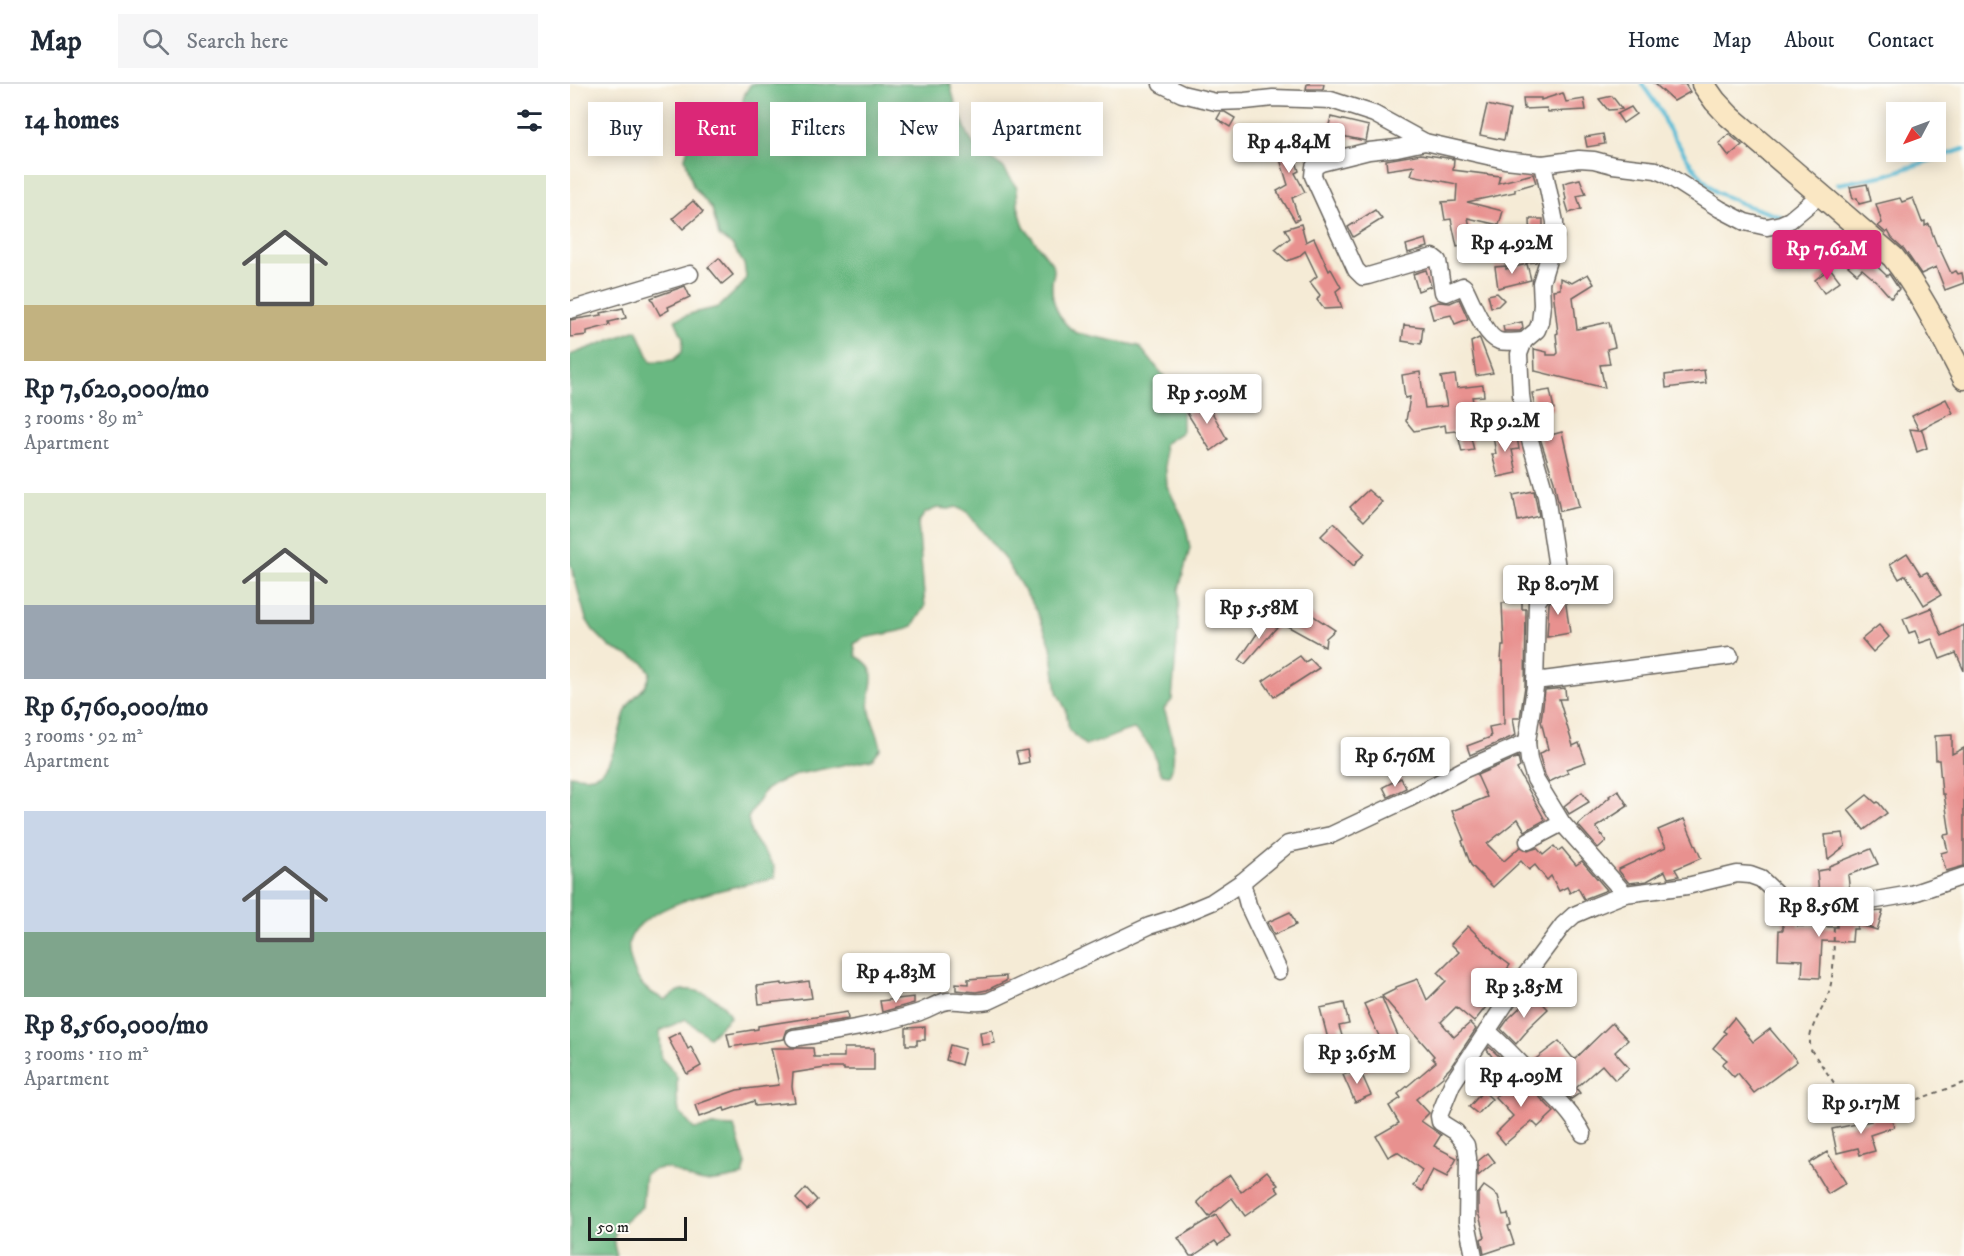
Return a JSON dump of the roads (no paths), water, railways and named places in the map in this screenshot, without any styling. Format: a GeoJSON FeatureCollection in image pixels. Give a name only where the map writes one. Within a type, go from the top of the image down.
{"type":"FeatureCollection","features":[{"type":"Feature","properties":{"kind":"street"},"geometry":{"type":"LineString","coordinates":[[1161,84],[1182,94],[1216,102],[1273,98],[1331,100],[1374,114],[1425,142],[1505,160],[1543,164],[1579,159],[1656,170],[1720,210],[1745,222],[1767,227],[1790,220],[1808,191]]}},
{"type":"Feature","properties":{"kind":"street"},"geometry":{"type":"LineString","coordinates":[[1703,84],[1714,101],[1808,191],[1893,257],[1910,278],[1964,378]]}},
{"type":"Feature","properties":{"kind":"street"},"geometry":{"type":"LineString","coordinates":[[1425,142],[1370,151],[1320,163],[1314,167],[1313,176],[1356,270],[1363,277],[1429,257],[1436,258],[1443,292],[1446,293],[1463,286],[1491,335],[1499,341],[1524,341]]}},
{"type":"Feature","properties":{"kind":"street"},"geometry":{"type":"LineString","coordinates":[[1543,164],[1555,222],[1555,237],[1541,283],[1540,322],[1537,330],[1524,341],[1520,354],[1521,395],[1525,423],[1546,496],[1558,574],[1537,602],[1535,681],[1527,742],[1528,760],[1535,779],[1562,823],[1625,894]]}},
{"type":"Feature","properties":{"kind":"street"},"geometry":{"type":"LineString","coordinates":[[570,310],[690,274]]}},
{"type":"Feature","properties":{"kind":"street"},"geometry":{"type":"LineString","coordinates":[[1535,681],[1730,656]]}},
{"type":"Feature","properties":{"kind":"street"},"geometry":{"type":"LineString","coordinates":[[794,1038],[839,1031],[918,1013],[943,1002],[971,1004],[989,1001],[1149,926],[1212,902],[1242,882],[1288,844],[1331,835],[1463,770],[1527,742]]}},
{"type":"Feature","properties":{"kind":"street"},"geometry":{"type":"LineString","coordinates":[[1528,841],[1562,823]]}},
{"type":"Feature","properties":{"kind":"street"},"geometry":{"type":"LineString","coordinates":[[1474,1256],[1467,1222],[1468,1158],[1466,1145],[1456,1132],[1440,1122],[1439,1116],[1452,1084],[1513,992],[1563,925],[1574,915],[1625,894],[1687,886],[1737,874],[1761,879],[1779,896],[1791,902],[1806,905],[1859,903],[1906,894],[1964,876]]}},
{"type":"Feature","properties":{"kind":"street"},"geometry":{"type":"LineString","coordinates":[[1242,882],[1248,905],[1279,971]]}},
{"type":"Feature","properties":{"kind":"street"},"geometry":{"type":"LineString","coordinates":[[1487,1031],[1566,1108],[1577,1121],[1583,1134]]}},
{"type":"Feature","properties":{"kind":"waterway"},"geometry":{"type":"LineString","coordinates":[[1642,84],[1691,164],[1716,192],[1781,217]]}},
{"type":"Feature","properties":{"kind":"waterway"},"geometry":{"type":"LineString","coordinates":[[1838,184],[1886,175],[1964,149]]}}]}
